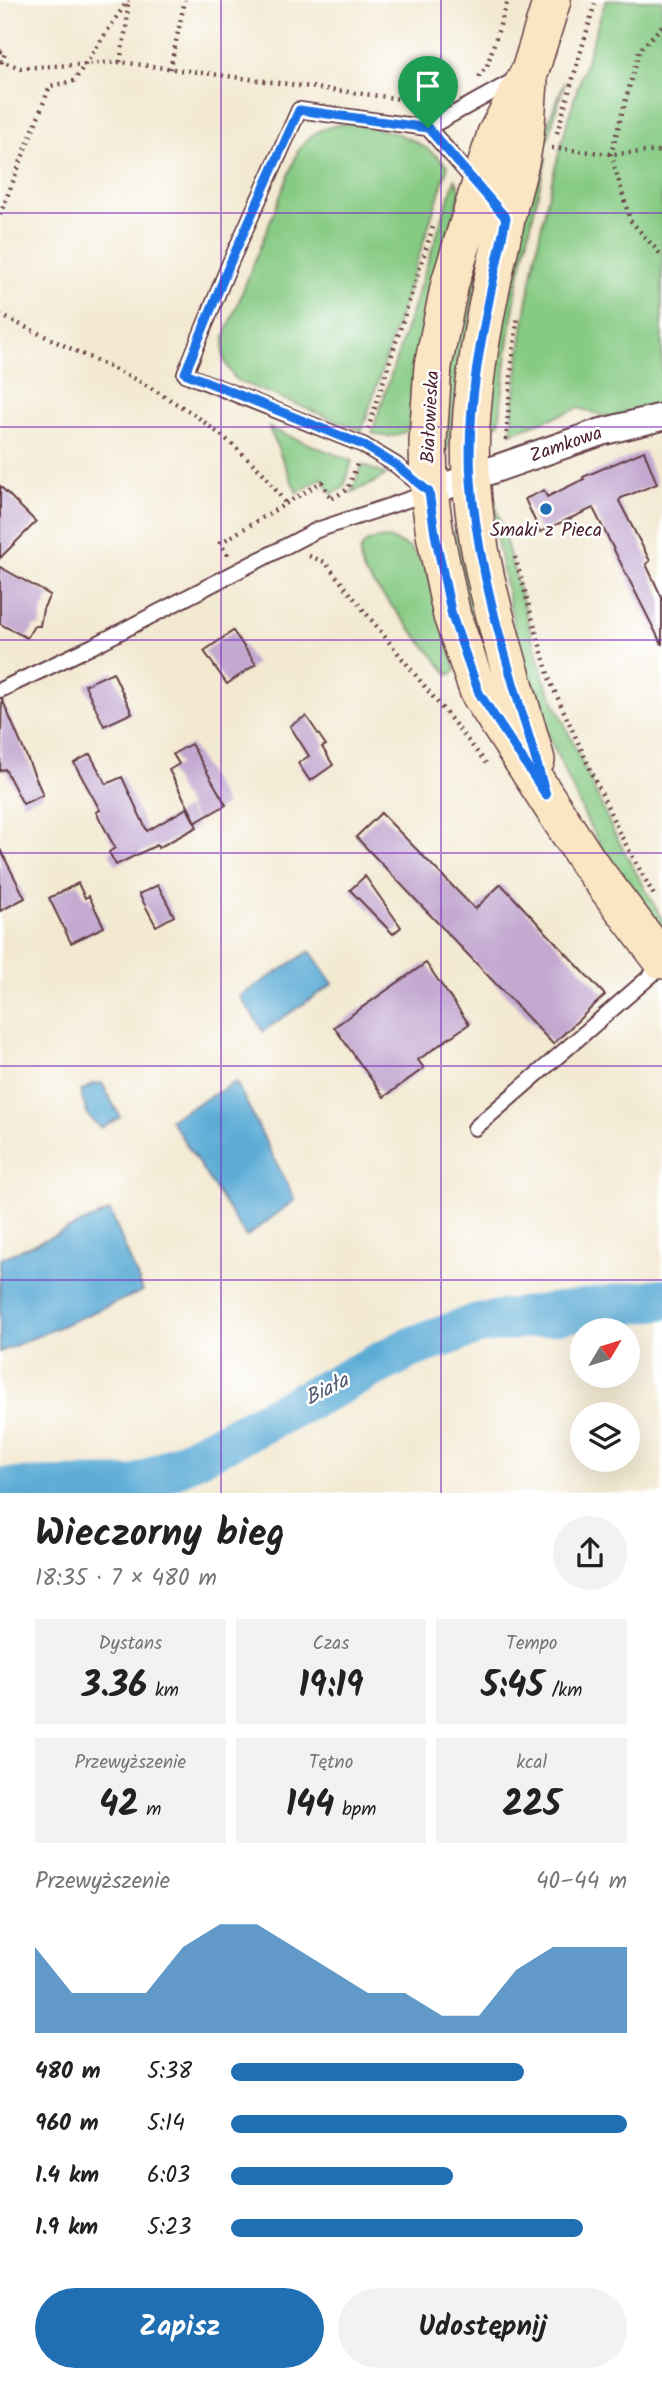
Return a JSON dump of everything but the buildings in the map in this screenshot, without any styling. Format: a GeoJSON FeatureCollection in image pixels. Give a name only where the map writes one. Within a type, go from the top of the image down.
{"type":"FeatureCollection","features":[{"type":"Feature","properties":{"kind":"main road","name":"Białowieska"},"geometry":{"type":"LineString","coordinates":[[552,0],[530,71],[524,143],[450,283],[433,366],[428,441],[429,492],[452,616],[479,693],[588,862],[662,960]]}},
{"type":"Feature","properties":{"kind":"main road","name":"Białowieska"},"geometry":{"type":"LineString","coordinates":[[493,202],[481,344],[471,414],[471,478],[477,538],[492,607],[546,795]]}},
{"type":"Feature","properties":{"kind":"street","name":"Zamkowa"},"geometry":{"type":"LineString","coordinates":[[429,492],[601,432],[662,417]]}},
{"type":"Feature","properties":{"kind":"lane"},"geometry":{"type":"LineString","coordinates":[[429,492],[396,465],[363,445],[185,373],[230,263],[299,110],[428,128],[530,71]]}},
{"type":"Feature","properties":{"kind":"lane"},"geometry":{"type":"LineString","coordinates":[[428,128],[493,202]]}},
{"type":"Feature","properties":{"kind":"lane"},"geometry":{"type":"LineString","coordinates":[[0,690],[93,646],[317,530],[429,492]]}},
{"type":"Feature","properties":{"kind":"lane"},"geometry":{"type":"LineString","coordinates":[[475,1128],[662,966]]}},
{"type":"Feature","properties":{"kind":"path"},"geometry":{"type":"LineString","coordinates":[[120,62],[128,0]]}},
{"type":"Feature","properties":{"kind":"path"},"geometry":{"type":"LineString","coordinates":[[0,215],[50,86],[74,81],[128,0]]}},
{"type":"Feature","properties":{"kind":"path"},"geometry":{"type":"LineString","coordinates":[[170,69],[185,0]]}},
{"type":"Feature","properties":{"kind":"path"},"geometry":{"type":"LineString","coordinates":[[472,85],[487,66],[508,0]]}},
{"type":"Feature","properties":{"kind":"path"},"geometry":{"type":"LineString","coordinates":[[550,161],[596,0]]}},
{"type":"Feature","properties":{"kind":"path"},"geometry":{"type":"LineString","coordinates":[[662,26],[639,51],[611,154],[630,220],[662,256]]}},
{"type":"Feature","properties":{"kind":"path"},"geometry":{"type":"LineString","coordinates":[[3,52],[2,63],[21,68],[120,62],[429,104],[440,100]]}},
{"type":"Feature","properties":{"kind":"path"},"geometry":{"type":"LineString","coordinates":[[552,148],[611,154],[662,151]]}},
{"type":"Feature","properties":{"kind":"path"},"geometry":{"type":"LineString","coordinates":[[368,431],[435,222]]}},
{"type":"Feature","properties":{"kind":"path"},"geometry":{"type":"LineString","coordinates":[[0,315],[141,383],[195,415],[232,443],[264,474],[286,504]]}},
{"type":"Feature","properties":{"kind":"path"},"geometry":{"type":"LineString","coordinates":[[515,447],[506,439],[513,352],[519,315]]}},
{"type":"Feature","properties":{"kind":"path"},"geometry":{"type":"LineString","coordinates":[[229,557],[220,543],[322,482],[331,499],[348,489],[357,464]]}},
{"type":"Feature","properties":{"kind":"path"},"geometry":{"type":"LineString","coordinates":[[514,555],[550,681],[619,832],[656,899]]}},
{"type":"Feature","properties":{"kind":"path"},"geometry":{"type":"LineString","coordinates":[[301,557],[311,556],[325,562],[489,767]]}},
{"type":"Feature","properties":{"kind":"green space"},"geometry":{"type":"Polygon","coordinates":[[[606,0],[662,0],[662,406],[610,418],[579,408],[511,433],[524,322],[553,174],[606,0]]]}},
{"type":"Feature","properties":{"kind":"green space"},"geometry":{"type":"Polygon","coordinates":[[[565,81],[548,139],[542,136],[565,81]]]}},
{"type":"Feature","properties":{"kind":"green space"},"geometry":{"type":"Polygon","coordinates":[[[347,123],[402,136],[425,147],[448,166],[362,431],[236,380],[223,355],[225,336],[298,151],[318,131],[347,123]]]}},
{"type":"Feature","properties":{"kind":"green space"},"geometry":{"type":"Polygon","coordinates":[[[537,156],[546,158],[517,286],[499,424],[489,424],[495,353],[537,156]]]}},
{"type":"Feature","properties":{"kind":"green space"},"geometry":{"type":"Polygon","coordinates":[[[455,179],[461,191],[428,310],[408,430],[394,436],[377,435],[372,433],[455,179]]]}},
{"type":"Feature","properties":{"kind":"green space"},"geometry":{"type":"Polygon","coordinates":[[[490,218],[448,448],[442,449],[444,391],[466,271],[490,218]]]}},
{"type":"Feature","properties":{"kind":"green space"},"geometry":{"type":"Polygon","coordinates":[[[269,428],[352,461],[344,487],[332,494],[322,478],[297,493],[269,428]]]}},
{"type":"Feature","properties":{"kind":"green space"},"geometry":{"type":"Polygon","coordinates":[[[362,465],[386,475],[352,492],[362,465]]]}},
{"type":"Feature","properties":{"kind":"green space"},"geometry":{"type":"Polygon","coordinates":[[[492,492],[544,679],[614,833],[662,919],[662,934],[618,877],[588,823],[546,730],[520,657],[489,501],[492,492]]]}},
{"type":"Feature","properties":{"kind":"green space"},"geometry":{"type":"Polygon","coordinates":[[[456,532],[519,736],[481,657],[448,534],[456,532]]]}},
{"type":"Feature","properties":{"kind":"green space"},"geometry":{"type":"Polygon","coordinates":[[[388,538],[409,547],[425,565],[456,671],[449,675],[365,574],[360,558],[362,547],[371,541],[388,538]]]}},
{"type":"Feature","properties":{"kind":"water"},"geometry":{"type":"Polygon","coordinates":[[[310,951],[333,984],[263,1031],[240,996],[310,951]]]}},
{"type":"Feature","properties":{"kind":"water"},"geometry":{"type":"Polygon","coordinates":[[[236,1082],[295,1200],[246,1237],[170,1119],[236,1082]]]}},
{"type":"Feature","properties":{"kind":"water"},"geometry":{"type":"Polygon","coordinates":[[[102,1083],[120,1117],[101,1128],[88,1116],[80,1092],[93,1084],[102,1083]]]}},
{"type":"Feature","properties":{"kind":"water"},"geometry":{"type":"Polygon","coordinates":[[[110,1211],[143,1291],[0,1352],[0,1259],[110,1211]]]}},
{"type":"Feature","properties":{"kind":"waterway","name":"Biała"},"geometry":{"type":"LineString","coordinates":[[0,1489],[135,1487],[410,1348],[478,1324],[662,1299]]}},
{"type":"Feature","properties":{"kind":"place","name":"Smaki z Pieca"},"geometry":{"type":"Point","coordinates":[546,509]}},
{"type":"Feature","properties":{"kind":"route"},"geometry":{"type":"LineString","coordinates":[[299,110],[428,128],[506,218],[481,344],[471,414],[471,478],[477,538],[492,607],[546,795],[479,693],[452,616],[429,492],[396,465],[363,445],[185,373],[230,263],[299,110]]}}]}
